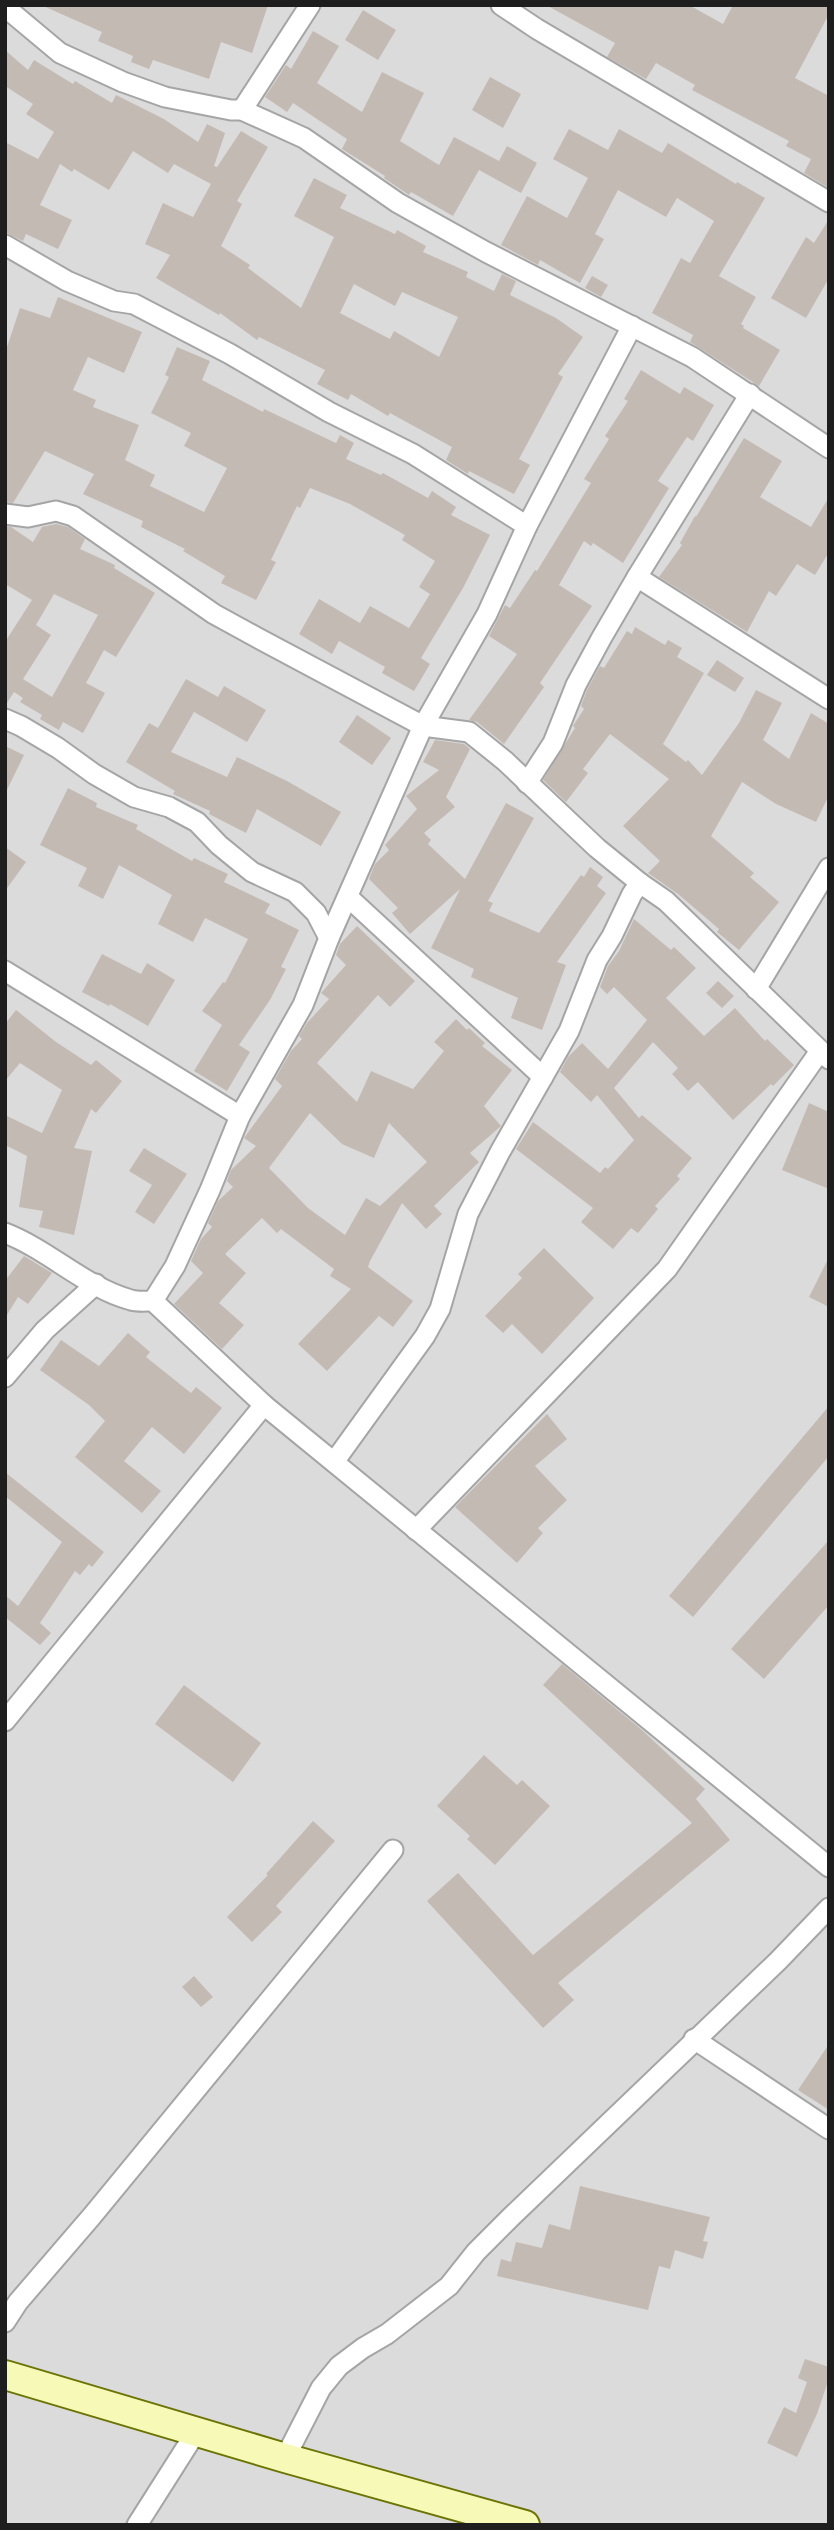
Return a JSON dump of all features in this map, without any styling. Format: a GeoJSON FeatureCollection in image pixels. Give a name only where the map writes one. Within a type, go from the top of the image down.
{"type":"FeatureCollection","features":[{"type":"Feature","properties":{"kind":"main road"},"geometry":{"type":"LineString","coordinates":[[5,2375],[285,2458],[523,2524]]}},
{"type":"Feature","properties":{"kind":"street"},"geometry":{"type":"LineString","coordinates":[[242,110],[310,5]]}},
{"type":"Feature","properties":{"kind":"street"},"geometry":{"type":"LineString","coordinates":[[501,5],[829,202]]}},
{"type":"Feature","properties":{"kind":"street"},"geometry":{"type":"LineString","coordinates":[[5,7],[60,53],[123,82],[165,97],[242,110],[304,138],[398,203],[692,357],[829,448]]}},
{"type":"Feature","properties":{"kind":"street"},"geometry":{"type":"LineString","coordinates":[[5,245],[67,281],[114,301],[134,304],[230,354],[329,412],[412,454],[527,526]]}},
{"type":"Feature","properties":{"kind":"street"},"geometry":{"type":"LineString","coordinates":[[153,1301],[175,1266],[240,1116],[303,1005],[329,938],[424,726],[487,614],[527,526],[632,326]]}},
{"type":"Feature","properties":{"kind":"street"},"geometry":{"type":"LineString","coordinates":[[527,783],[553,743],[576,685],[637,577],[750,394]]}},
{"type":"Feature","properties":{"kind":"street"},"geometry":{"type":"LineString","coordinates":[[5,514],[28,517],[56,511],[73,516],[214,614],[424,726],[469,732],[640,883],[666,901],[824,1055],[667,1269],[416,1530]]}},
{"type":"Feature","properties":{"kind":"street"},"geometry":{"type":"LineString","coordinates":[[637,577],[829,699]]}},
{"type":"Feature","properties":{"kind":"street"},"geometry":{"type":"LineString","coordinates":[[5,719],[58,748],[94,774],[134,797],[169,807],[197,822],[251,872],[295,892],[316,913],[329,938]]}},
{"type":"Feature","properties":{"kind":"street"},"geometry":{"type":"LineString","coordinates":[[756,989],[829,868]]}},
{"type":"Feature","properties":{"kind":"street"},"geometry":{"type":"LineString","coordinates":[[334,1462],[425,1336],[440,1309],[468,1214],[569,1031],[597,960],[640,883]]}},
{"type":"Feature","properties":{"kind":"street"},"geometry":{"type":"LineString","coordinates":[[348,897],[543,1077]]}},
{"type":"Feature","properties":{"kind":"street"},"geometry":{"type":"LineString","coordinates":[[5,971],[240,1116]]}},
{"type":"Feature","properties":{"kind":"street"},"geometry":{"type":"LineString","coordinates":[[5,1233],[26,1241],[96,1284],[132,1301],[153,1301],[264,1405],[829,1867]]}},
{"type":"Feature","properties":{"kind":"street"},"geometry":{"type":"LineString","coordinates":[[5,1377],[45,1330],[96,1284]]}},
{"type":"Feature","properties":{"kind":"street"},"geometry":{"type":"LineString","coordinates":[[5,1721],[264,1405]]}},
{"type":"Feature","properties":{"kind":"street"},"geometry":{"type":"LineString","coordinates":[[5,2322],[18,2302],[393,1850]]}},
{"type":"Feature","properties":{"kind":"street"},"geometry":{"type":"LineString","coordinates":[[285,2458],[321,2388],[339,2366],[387,2334],[449,2286],[511,2217],[778,1961],[829,1908]]}},
{"type":"Feature","properties":{"kind":"street"},"geometry":{"type":"LineString","coordinates":[[694,2039],[829,2129]]}},
{"type":"Feature","properties":{"kind":"street"},"geometry":{"type":"LineString","coordinates":[[137,2525],[196,2432]]}},
{"type":"Feature","properties":{"kind":"shaded area"},"geometry":{"type":"Polygon","coordinates":[[[5,5],[829,5],[829,2525],[5,2525],[5,5]]]}},
{"type":"Feature","properties":{"kind":"building"},"geometry":{"type":"Polygon","coordinates":[[[41,5],[268,5],[252,53],[221,42],[209,79],[153,60],[149,69],[131,62],[133,56],[98,41],[102,32],[41,5]]]}},
{"type":"Feature","properties":{"kind":"building"},"geometry":{"type":"Polygon","coordinates":[[[546,5],[689,5],[723,24],[733,5],[829,5],[829,14],[795,78],[829,96],[829,188],[804,173],[811,159],[786,146],[789,141],[692,90],[695,85],[656,63],[646,79],[637,74],[607,57],[615,43],[546,5]]]}},
{"type":"Feature","properties":{"kind":"building"},"geometry":{"type":"Polygon","coordinates":[[[363,10],[396,30],[378,60],[345,40],[363,10]]]}},
{"type":"Feature","properties":{"kind":"building"},"geometry":{"type":"Polygon","coordinates":[[[313,31],[339,46],[317,83],[362,112],[382,72],[424,93],[400,141],[439,165],[454,137],[499,161],[507,146],[537,163],[521,193],[479,170],[453,216],[411,192],[409,195],[342,149],[347,139],[293,103],[287,112],[265,97],[286,65],[291,69],[313,31]]]}},
{"type":"Feature","properties":{"kind":"building"},"geometry":{"type":"Polygon","coordinates":[[[5,50],[28,70],[34,60],[73,84],[75,81],[112,103],[116,95],[164,119],[198,142],[207,124],[225,133],[214,166],[217,167],[241,131],[268,147],[237,201],[242,204],[221,246],[250,265],[248,268],[301,308],[334,237],[294,216],[314,178],[347,195],[340,208],[395,234],[397,230],[426,246],[423,252],[468,272],[466,277],[494,291],[502,274],[516,281],[510,295],[556,318],[583,337],[558,374],[563,377],[519,459],[530,465],[514,494],[469,471],[468,474],[446,460],[452,447],[390,413],[388,416],[351,394],[348,400],[317,384],[325,370],[259,337],[257,340],[220,313],[219,315],[156,278],[170,255],[145,244],[163,203],[193,217],[211,184],[174,164],[168,173],[133,151],[109,190],[74,169],[72,172],[60,164],[40,205],[72,220],[58,249],[26,234],[23,241],[5,232],[5,142],[38,159],[54,132],[26,114],[33,104],[5,86],[5,50]],[[354,284],[340,313],[390,339],[394,331],[439,357],[458,317],[402,292],[395,306],[354,284]]]}},
{"type":"Feature","properties":{"kind":"building"},"geometry":{"type":"Polygon","coordinates":[[[490,77],[521,94],[503,128],[472,110],[490,77]]]}},
{"type":"Feature","properties":{"kind":"building"},"geometry":{"type":"Polygon","coordinates":[[[569,129],[608,150],[619,129],[662,153],[668,143],[736,184],[737,182],[765,198],[719,276],[756,297],[741,324],[743,328],[780,350],[759,386],[690,342],[693,335],[652,313],[681,258],[690,263],[714,221],[677,198],[666,217],[618,190],[595,234],[604,239],[580,283],[540,260],[538,265],[501,245],[527,196],[567,218],[588,178],[553,159],[569,129]]]}},
{"type":"Feature","properties":{"kind":"building"},"geometry":{"type":"Polygon","coordinates":[[[829,219],[829,278],[806,318],[771,298],[806,237],[814,243],[829,219]]]}},
{"type":"Feature","properties":{"kind":"building"},"geometry":{"type":"Polygon","coordinates":[[[592,276],[608,285],[601,297],[585,288],[592,276]]]}},
{"type":"Feature","properties":{"kind":"building"},"geometry":{"type":"Polygon","coordinates":[[[58,297],[142,332],[124,373],[88,357],[73,390],[96,400],[93,407],[139,425],[125,460],[155,475],[150,486],[204,512],[227,468],[184,446],[191,433],[151,413],[169,377],[165,375],[177,347],[210,361],[202,380],[263,412],[264,409],[336,443],[340,435],[354,443],[346,459],[381,475],[383,473],[428,498],[432,491],[456,507],[451,515],[490,535],[463,588],[421,658],[430,664],[414,691],[382,673],[385,667],[339,641],[332,654],[299,634],[319,599],[360,623],[370,606],[409,628],[430,594],[419,587],[435,561],[402,540],[405,535],[350,504],[310,488],[300,508],[297,506],[271,560],[276,562],[256,600],[221,583],[225,576],[183,551],[185,549],[141,527],[143,521],[83,494],[94,474],[45,451],[13,503],[5,502],[5,353],[20,308],[50,318],[58,297]]]}},
{"type":"Feature","properties":{"kind":"building"},"geometry":{"type":"Polygon","coordinates":[[[641,370],[680,394],[684,387],[714,405],[693,441],[687,437],[658,481],[669,488],[623,563],[593,543],[591,546],[584,541],[559,585],[592,606],[540,683],[544,687],[504,744],[477,722],[469,720],[517,654],[489,636],[505,605],[510,608],[535,570],[537,571],[591,483],[584,479],[609,439],[605,436],[628,401],[624,399],[641,370]]]}},
{"type":"Feature","properties":{"kind":"building"},"geometry":{"type":"Polygon","coordinates":[[[744,438],[782,461],[760,497],[811,527],[829,497],[829,552],[815,575],[797,564],[776,596],[769,591],[747,632],[659,577],[682,545],[680,543],[695,516],[744,438]]]}},
{"type":"Feature","properties":{"kind":"building"},"geometry":{"type":"Polygon","coordinates":[[[56,524],[68,527],[85,539],[80,549],[115,565],[114,568],[155,593],[116,657],[104,650],[86,683],[105,693],[83,733],[63,722],[59,730],[40,719],[42,715],[20,702],[23,698],[14,692],[5,706],[5,642],[32,600],[5,584],[5,526],[11,527],[33,542],[42,527],[56,524]],[[54,594],[36,625],[51,635],[23,679],[52,697],[98,615],[54,594]]]}},
{"type":"Feature","properties":{"kind":"building"},"geometry":{"type":"Polygon","coordinates":[[[635,627],[665,645],[668,640],[682,648],[677,657],[704,673],[663,744],[686,762],[688,760],[702,775],[739,723],[756,690],[782,703],[763,740],[789,759],[811,713],[829,724],[829,795],[816,822],[776,804],[742,782],[711,836],[754,873],[750,877],[779,902],[739,950],[678,894],[648,873],[660,861],[623,826],[669,779],[610,734],[583,769],[588,773],[566,802],[543,780],[575,728],[573,726],[584,709],[581,706],[587,690],[600,666],[604,668],[627,631],[632,634],[635,627]]]}},
{"type":"Feature","properties":{"kind":"building"},"geometry":{"type":"Polygon","coordinates":[[[717,660],[744,678],[735,692],[707,675],[717,660]]]}},
{"type":"Feature","properties":{"kind":"building"},"geometry":{"type":"Polygon","coordinates":[[[186,679],[218,697],[224,686],[266,710],[247,742],[194,712],[171,752],[227,777],[237,757],[287,781],[341,812],[321,846],[257,809],[246,833],[209,814],[210,811],[173,794],[175,791],[126,762],[149,723],[158,728],[186,679]]]}},
{"type":"Feature","properties":{"kind":"building"},"geometry":{"type":"Polygon","coordinates":[[[357,715],[391,738],[372,765],[339,742],[357,715]]]}},
{"type":"Feature","properties":{"kind":"building"},"geometry":{"type":"Polygon","coordinates":[[[435,740],[464,744],[470,749],[446,797],[455,807],[424,833],[431,840],[428,844],[465,879],[506,803],[534,818],[488,901],[493,903],[489,911],[539,933],[581,875],[584,877],[590,867],[603,877],[597,886],[606,893],[557,962],[566,965],[542,1030],[511,1018],[518,998],[471,977],[474,969],[431,948],[460,889],[410,934],[392,913],[398,908],[369,879],[375,864],[389,850],[385,845],[417,809],[406,796],[439,770],[423,762],[435,740]]]}},
{"type":"Feature","properties":{"kind":"building"},"geometry":{"type":"Polygon","coordinates":[[[5,746],[24,755],[5,794],[5,746]]]}},
{"type":"Feature","properties":{"kind":"building"},"geometry":{"type":"Polygon","coordinates":[[[68,788],[97,803],[96,807],[138,825],[136,829],[192,861],[194,858],[228,874],[224,882],[270,904],[265,913],[299,930],[281,967],[286,969],[270,1000],[239,1045],[250,1052],[227,1091],[194,1071],[222,1025],[202,1011],[223,982],[225,983],[248,939],[205,918],[193,942],[158,924],[172,895],[119,865],[103,899],[78,886],[87,868],[40,845],[68,788]]]}},
{"type":"Feature","properties":{"kind":"building"},"geometry":{"type":"Polygon","coordinates":[[[5,847],[26,862],[5,891],[5,847]]]}},
{"type":"Feature","properties":{"kind":"building"},"geometry":{"type":"Polygon","coordinates":[[[634,919],[671,950],[674,947],[696,968],[666,998],[704,1036],[735,1008],[765,1041],[767,1039],[794,1065],[733,1120],[698,1082],[688,1091],[672,1074],[678,1068],[653,1042],[614,1088],[639,1118],[642,1115],[692,1158],[677,1176],[680,1179],[655,1206],[658,1209],[638,1233],[631,1228],[613,1249],[581,1222],[593,1208],[516,1149],[533,1122],[600,1173],[605,1167],[608,1169],[634,1140],[597,1095],[591,1102],[560,1072],[568,1057],[582,1043],[608,1069],[647,1020],[614,987],[607,994],[600,987],[608,966],[619,951],[634,919]]]}},
{"type":"Feature","properties":{"kind":"building"},"geometry":{"type":"Polygon","coordinates":[[[357,926],[415,981],[390,1007],[378,995],[317,1063],[357,1102],[371,1071],[413,1089],[444,1051],[434,1042],[456,1019],[485,1043],[482,1046],[512,1070],[484,1106],[501,1126],[470,1153],[479,1162],[434,1206],[442,1214],[426,1229],[402,1203],[370,1261],[368,1267],[413,1301],[393,1327],[379,1316],[327,1371],[298,1344],[351,1289],[330,1276],[334,1269],[281,1229],[277,1233],[262,1218],[225,1254],[246,1273],[219,1303],[244,1325],[222,1349],[174,1304],[203,1273],[191,1261],[201,1239],[212,1227],[208,1223],[218,1201],[233,1187],[227,1181],[231,1170],[256,1146],[244,1138],[282,1086],[275,1079],[291,1051],[302,1039],[299,1036],[329,999],[321,993],[346,965],[336,955],[340,944],[357,926]],[[310,1113],[269,1168],[308,1208],[345,1235],[366,1198],[380,1206],[427,1162],[389,1123],[374,1158],[342,1144],[310,1113]]]}},
{"type":"Feature","properties":{"kind":"building"},"geometry":{"type":"Polygon","coordinates":[[[102,954],[141,974],[147,963],[175,980],[148,1026],[110,1004],[109,1006],[82,992],[102,954]]]}},
{"type":"Feature","properties":{"kind":"building"},"geometry":{"type":"Polygon","coordinates":[[[718,981],[734,996],[722,1008],[706,993],[718,981]]]}},
{"type":"Feature","properties":{"kind":"building"},"geometry":{"type":"Polygon","coordinates":[[[16,1010],[56,1042],[91,1065],[96,1060],[122,1081],[96,1113],[91,1109],[74,1148],[92,1151],[74,1235],[39,1227],[43,1211],[19,1207],[27,1156],[5,1145],[5,1115],[42,1133],[62,1090],[20,1063],[5,1081],[5,1024],[16,1010]]]}},
{"type":"Feature","properties":{"kind":"building"},"geometry":{"type":"Polygon","coordinates":[[[809,1103],[829,1112],[829,1189],[782,1170],[809,1103]]]}},
{"type":"Feature","properties":{"kind":"building"},"geometry":{"type":"Polygon","coordinates":[[[144,1148],[187,1174],[154,1224],[135,1212],[152,1185],[129,1171],[144,1148]]]}},
{"type":"Feature","properties":{"kind":"building"},"geometry":{"type":"Polygon","coordinates":[[[544,1248],[594,1298],[542,1354],[512,1324],[503,1333],[485,1316],[522,1278],[518,1274],[544,1248]]]}},
{"type":"Feature","properties":{"kind":"building"},"geometry":{"type":"Polygon","coordinates":[[[24,1256],[52,1273],[28,1304],[18,1297],[5,1318],[5,1281],[24,1256]]]}},
{"type":"Feature","properties":{"kind":"building"},"geometry":{"type":"Polygon","coordinates":[[[829,1257],[829,1307],[809,1297],[829,1257]]]}},
{"type":"Feature","properties":{"kind":"building"},"geometry":{"type":"Polygon","coordinates":[[[128,1333],[150,1352],[146,1357],[191,1393],[196,1387],[222,1408],[184,1454],[152,1427],[124,1461],[161,1491],[142,1513],[75,1457],[105,1421],[89,1405],[40,1370],[61,1340],[99,1366],[128,1333]]]}},
{"type":"Feature","properties":{"kind":"building"},"geometry":{"type":"Polygon","coordinates":[[[829,1406],[829,1456],[693,1617],[669,1596],[829,1406]]]}},
{"type":"Feature","properties":{"kind":"building"},"geometry":{"type":"Polygon","coordinates":[[[547,1414],[567,1439],[535,1466],[567,1500],[538,1528],[543,1533],[517,1563],[455,1507],[547,1414]]]}},
{"type":"Feature","properties":{"kind":"building"},"geometry":{"type":"Polygon","coordinates":[[[5,1472],[104,1552],[92,1567],[89,1564],[80,1575],[75,1571],[40,1623],[51,1633],[40,1645],[5,1617],[5,1595],[18,1606],[62,1542],[5,1496],[5,1472]]]}},
{"type":"Feature","properties":{"kind":"building"},"geometry":{"type":"Polygon","coordinates":[[[829,1540],[829,1605],[764,1679],[731,1649],[829,1540]]]}},
{"type":"Feature","properties":{"kind":"building"},"geometry":{"type":"Polygon","coordinates":[[[562,1664],[642,1730],[705,1789],[696,1799],[730,1840],[558,1983],[574,2000],[543,2028],[427,1901],[458,1873],[533,1955],[692,1823],[543,1685],[562,1664]]]}},
{"type":"Feature","properties":{"kind":"building"},"geometry":{"type":"Polygon","coordinates":[[[184,1685],[261,1743],[233,1782],[155,1724],[184,1685]]]}},
{"type":"Feature","properties":{"kind":"building"},"geometry":{"type":"Polygon","coordinates":[[[484,1755],[517,1785],[522,1780],[550,1806],[495,1865],[467,1839],[470,1836],[437,1806],[484,1755]]]}},
{"type":"Feature","properties":{"kind":"building"},"geometry":{"type":"Polygon","coordinates":[[[313,1821],[335,1841],[276,1906],[282,1912],[252,1942],[227,1917],[268,1875],[266,1874],[313,1821]]]}},
{"type":"Feature","properties":{"kind":"building"},"geometry":{"type":"Polygon","coordinates":[[[194,1976],[213,1997],[201,2007],[182,1987],[194,1976]]]}},
{"type":"Feature","properties":{"kind":"building"},"geometry":{"type":"Polygon","coordinates":[[[829,2044],[829,2110],[798,2090],[829,2044]]]}},
{"type":"Feature","properties":{"kind":"building"},"geometry":{"type":"Polygon","coordinates":[[[580,2186],[710,2217],[703,2241],[708,2242],[703,2259],[675,2250],[670,2269],[659,2266],[648,2310],[497,2276],[501,2259],[511,2262],[516,2242],[542,2248],[549,2224],[570,2230],[580,2186]]]}},
{"type":"Feature","properties":{"kind":"building"},"geometry":{"type":"Polygon","coordinates":[[[805,2359],[829,2367],[829,2378],[817,2414],[797,2457],[767,2443],[784,2407],[796,2413],[807,2382],[798,2378],[805,2359]]]}}]}
